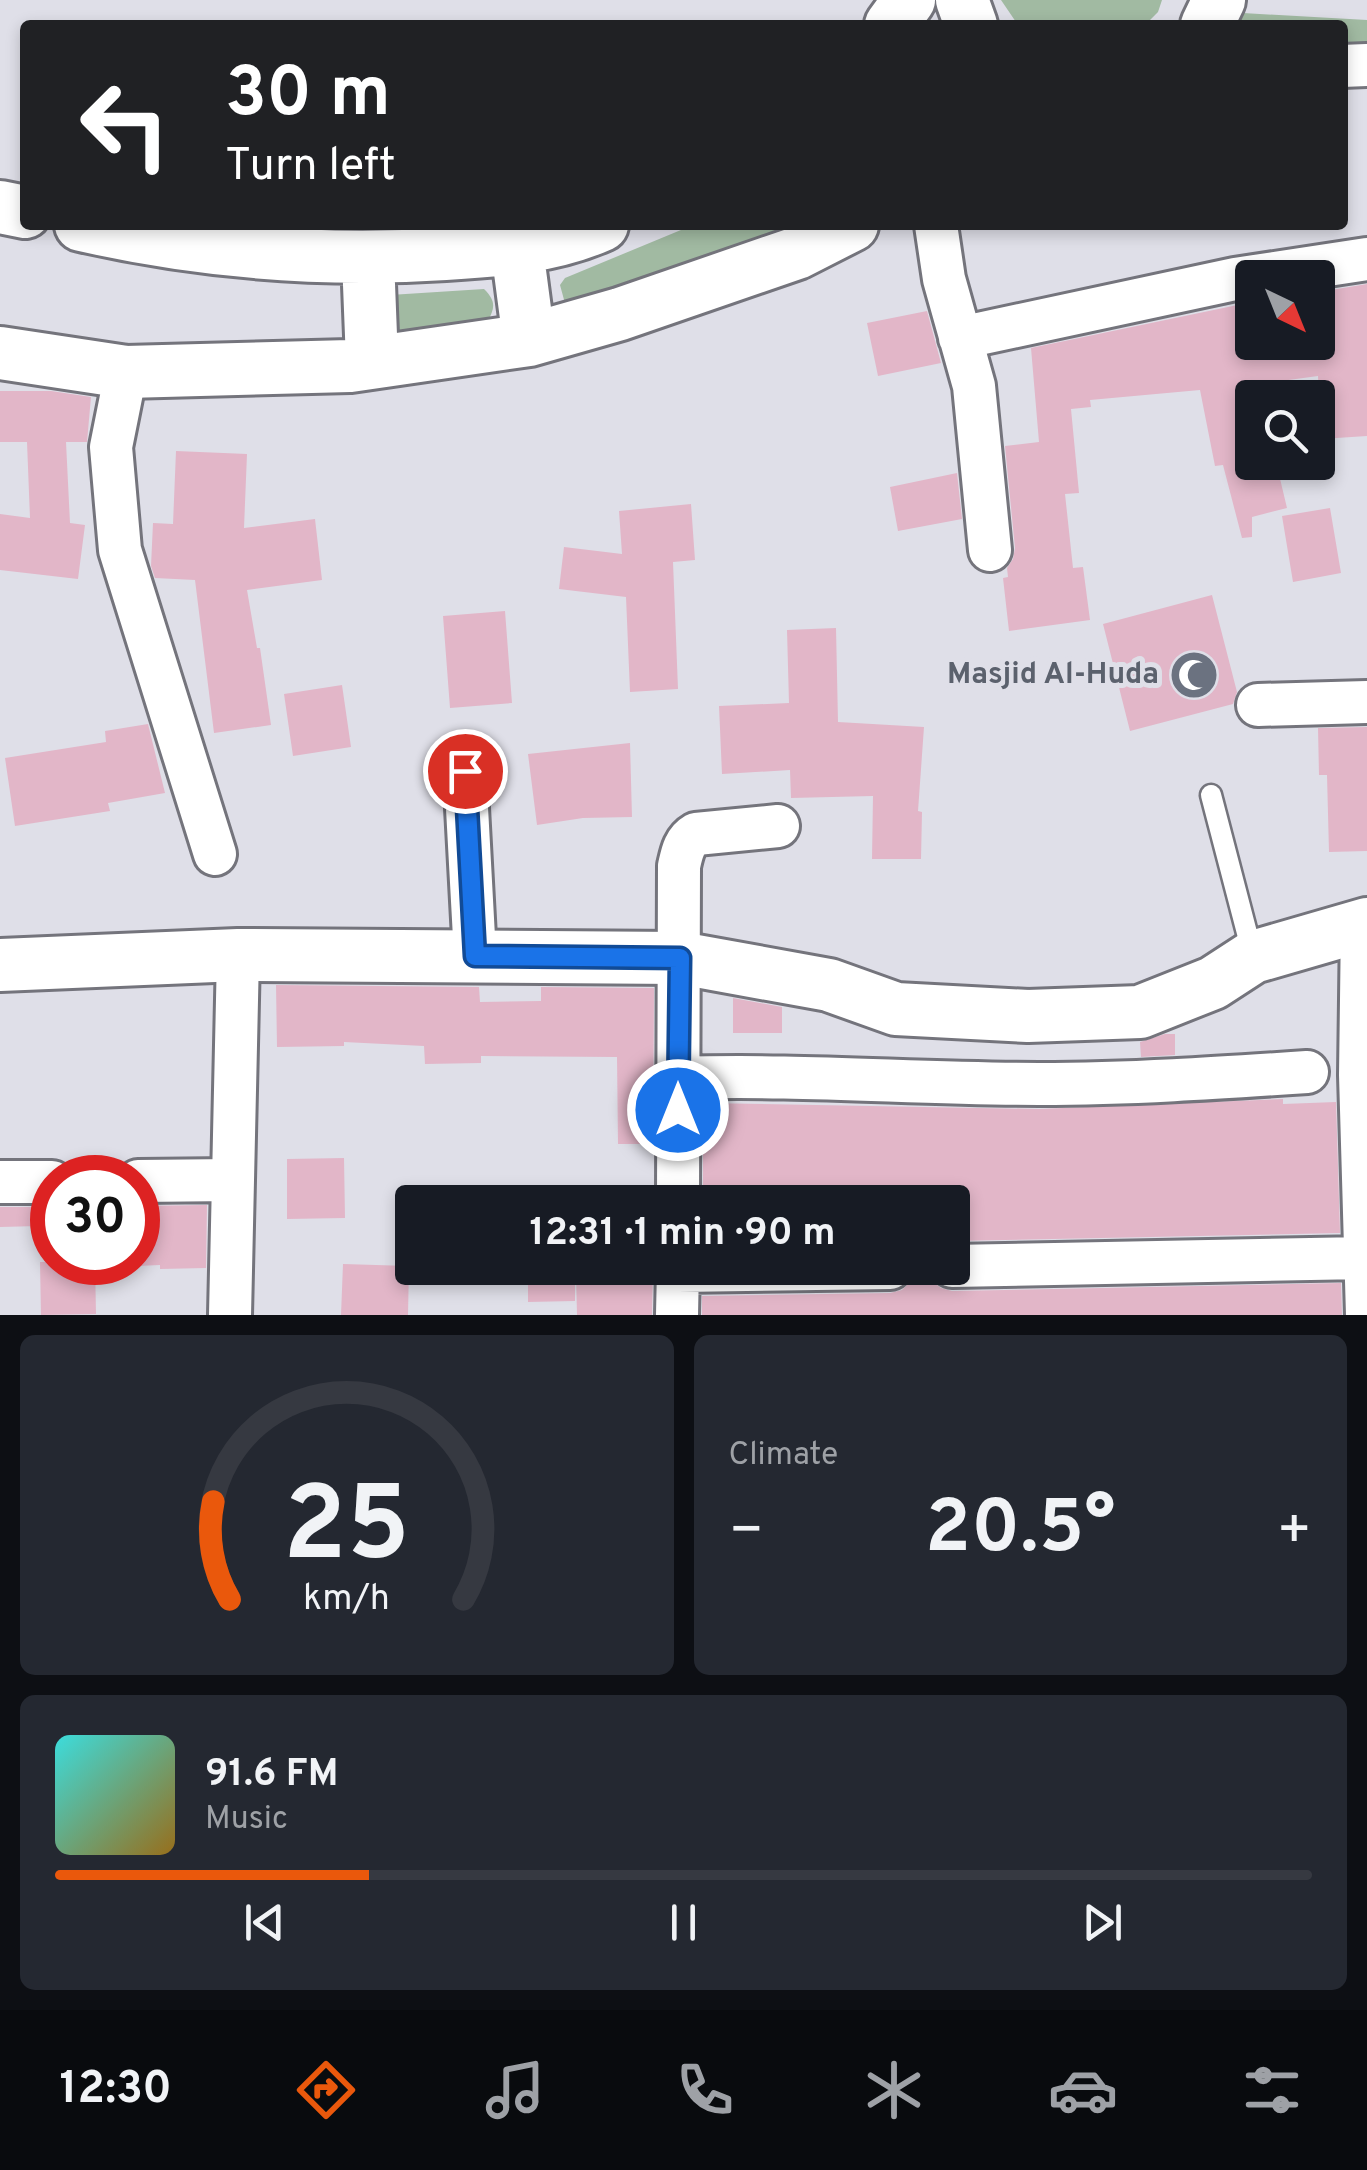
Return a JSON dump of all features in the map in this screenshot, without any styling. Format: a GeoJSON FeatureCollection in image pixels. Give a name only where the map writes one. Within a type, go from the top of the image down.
{"type":"FeatureCollection","features":[{"type":"Feature","properties":{"kind":"street"},"geometry":{"type":"LineString","coordinates":[[103,230],[218,249],[368,260],[518,250],[585,230]]}},
{"type":"Feature","properties":{"kind":"street"},"geometry":{"type":"LineString","coordinates":[[0,353],[126,372],[350,366],[529,340],[620,314],[798,253],[842,230]]}},
{"type":"Feature","properties":{"kind":"street"},"geometry":{"type":"LineString","coordinates":[[937,230],[944,280],[974,386],[990,550]]}},
{"type":"Feature","properties":{"kind":"street"},"geometry":{"type":"LineString","coordinates":[[518,250],[529,340]]}},
{"type":"Feature","properties":{"kind":"street"},"geometry":{"type":"LineString","coordinates":[[960,338],[1235,279],[1367,259]]}},
{"type":"Feature","properties":{"kind":"street"},"geometry":{"type":"LineString","coordinates":[[368,260],[372,362]]}},
{"type":"Feature","properties":{"kind":"street"},"geometry":{"type":"LineString","coordinates":[[126,372],[111,447],[120,550],[215,854]]}},
{"type":"Feature","properties":{"kind":"street"},"geometry":{"type":"LineString","coordinates":[[1258,705],[1367,702]]}},
{"type":"Feature","properties":{"kind":"street"},"geometry":{"type":"LineString","coordinates":[[465,771],[475,956]]}},
{"type":"Feature","properties":{"kind":"street"},"geometry":{"type":"LineString","coordinates":[[678,1185],[680,866],[689,838],[696,834],[778,826]]}},
{"type":"Feature","properties":{"kind":"street"},"geometry":{"type":"LineString","coordinates":[[0,965],[238,955],[680,958],[829,985],[896,1010],[1028,1016],[1140,1012],[1213,983],[1253,958],[1364,924],[1367,1315]]}},
{"type":"Feature","properties":{"kind":"street"},"geometry":{"type":"LineString","coordinates":[[230,1315],[238,955]]}},
{"type":"Feature","properties":{"kind":"street"},"geometry":{"type":"LineString","coordinates":[[679,1078],[769,1075],[1036,1084],[1155,1082],[1307,1072]]}},
{"type":"Feature","properties":{"kind":"street"},"geometry":{"type":"LineString","coordinates":[[160,1181],[233,1180]]}},
{"type":"Feature","properties":{"kind":"street"},"geometry":{"type":"LineString","coordinates":[[0,1182],[30,1182]]}},
{"type":"Feature","properties":{"kind":"street"},"geometry":{"type":"LineString","coordinates":[[970,1266],[1364,1258]]}},
{"type":"Feature","properties":{"kind":"street"},"geometry":{"type":"LineString","coordinates":[[677,1315],[678,1285]]}},
{"type":"Feature","properties":{"kind":"lane"},"geometry":{"type":"LineString","coordinates":[[1211,795],[1253,958]]}},
{"type":"Feature","properties":{"kind":"green space"},"geometry":{"type":"Polygon","coordinates":[[[1001,0],[1162,0],[1150,20],[1015,20],[1001,0]]]}},
{"type":"Feature","properties":{"kind":"green space"},"geometry":{"type":"Polygon","coordinates":[[[1243,13],[1367,20],[1367,54],[1348,55],[1348,20],[1234,20],[1243,13]]]}},
{"type":"Feature","properties":{"kind":"green space"},"geometry":{"type":"Polygon","coordinates":[[[681,230],[789,230],[566,307],[560,285],[565,278],[681,230]]]}},
{"type":"Feature","properties":{"kind":"green space"},"geometry":{"type":"Polygon","coordinates":[[[484,289],[493,304],[488,321],[388,347],[390,295],[484,289]]]}},
{"type":"Feature","properties":{"kind":"building"},"geometry":{"type":"Polygon","coordinates":[[[1367,284],[1367,436],[1335,438],[1335,380],[1318,380],[1318,376],[1235,380],[1235,480],[1280,480],[1287,508],[1252,517],[1252,537],[1242,538],[1223,465],[1215,466],[1200,390],[1090,400],[1091,407],[1071,409],[1079,493],[1065,494],[1073,568],[1083,567],[1090,620],[1009,631],[1003,578],[1008,577],[1007,568],[1015,548],[1005,446],[1039,442],[1031,348],[1235,306],[1235,360],[1335,360],[1335,289],[1367,284]]]}},
{"type":"Feature","properties":{"kind":"building"},"geometry":{"type":"Polygon","coordinates":[[[927,311],[941,363],[878,376],[867,323],[927,311]]]}},
{"type":"Feature","properties":{"kind":"building"},"geometry":{"type":"Polygon","coordinates":[[[0,391],[51,391],[91,397],[87,442],[66,442],[70,523],[85,525],[78,579],[0,570],[0,514],[30,518],[27,442],[0,442],[0,391]]]}},
{"type":"Feature","properties":{"kind":"building"},"geometry":{"type":"Polygon","coordinates":[[[176,451],[247,454],[244,528],[315,519],[322,580],[247,590],[271,725],[214,733],[195,580],[155,578],[151,566],[153,523],[173,524],[176,451]]]}},
{"type":"Feature","properties":{"kind":"building"},"geometry":{"type":"Polygon","coordinates":[[[957,473],[962,519],[898,531],[890,487],[957,473]]]}},
{"type":"Feature","properties":{"kind":"building"},"geometry":{"type":"Polygon","coordinates":[[[691,504],[695,560],[673,562],[678,689],[630,692],[626,597],[559,589],[564,547],[622,554],[619,511],[691,504]]]}},
{"type":"Feature","properties":{"kind":"building"},"geometry":{"type":"Polygon","coordinates":[[[1330,508],[1341,573],[1293,582],[1282,516],[1330,508]]]}},
{"type":"Feature","properties":{"kind":"building"},"geometry":{"type":"Polygon","coordinates":[[[1212,595],[1237,692],[1233,704],[1130,731],[1103,624],[1212,595]]]}},
{"type":"Feature","properties":{"kind":"building"},"geometry":{"type":"Polygon","coordinates":[[[505,611],[512,703],[450,708],[443,616],[505,611]]]}},
{"type":"Feature","properties":{"kind":"building"},"geometry":{"type":"Polygon","coordinates":[[[836,628],[838,722],[924,727],[918,811],[922,812],[921,859],[872,859],[873,796],[791,798],[790,770],[722,774],[719,706],[789,703],[787,630],[836,628]]]}},
{"type":"Feature","properties":{"kind":"building"},"geometry":{"type":"Polygon","coordinates":[[[342,685],[351,747],[293,756],[284,694],[342,685]]]}},
{"type":"Feature","properties":{"kind":"building"},"geometry":{"type":"Polygon","coordinates":[[[148,724],[165,793],[108,803],[110,811],[15,826],[5,758],[106,742],[105,731],[148,724]]]}},
{"type":"Feature","properties":{"kind":"building"},"geometry":{"type":"Polygon","coordinates":[[[1367,727],[1367,851],[1329,852],[1327,775],[1319,775],[1318,728],[1367,727]]]}},
{"type":"Feature","properties":{"kind":"building"},"geometry":{"type":"Polygon","coordinates":[[[630,743],[632,817],[583,818],[537,825],[528,754],[630,743]]]}},
{"type":"Feature","properties":{"kind":"building"},"geometry":{"type":"Polygon","coordinates":[[[276,985],[479,987],[480,1002],[541,1001],[541,987],[654,988],[653,1144],[618,1144],[617,1057],[481,1056],[481,1063],[425,1064],[424,1046],[344,1042],[344,1046],[277,1047],[276,985]]]}},
{"type":"Feature","properties":{"kind":"building"},"geometry":{"type":"Polygon","coordinates":[[[733,998],[782,1007],[782,1033],[733,1033],[733,998]]]}},
{"type":"Feature","properties":{"kind":"building"},"geometry":{"type":"Polygon","coordinates":[[[1175,1034],[1175,1055],[1141,1057],[1140,1042],[1175,1034]]]}},
{"type":"Feature","properties":{"kind":"building"},"geometry":{"type":"Polygon","coordinates":[[[1283,1099],[1283,1104],[1336,1102],[1340,1233],[970,1241],[970,1185],[703,1185],[703,1103],[1039,1109],[1283,1099]]]}},
{"type":"Feature","properties":{"kind":"building"},"geometry":{"type":"Polygon","coordinates":[[[344,1158],[345,1218],[287,1219],[287,1159],[344,1158]]]}},
{"type":"Feature","properties":{"kind":"building"},"geometry":{"type":"Polygon","coordinates":[[[207,1205],[206,1268],[160,1269],[160,1206],[207,1205]]]}},
{"type":"Feature","properties":{"kind":"building"},"geometry":{"type":"Polygon","coordinates":[[[0,1207],[30,1207],[30,1226],[0,1227],[0,1207]]]}},
{"type":"Feature","properties":{"kind":"building"},"geometry":{"type":"Polygon","coordinates":[[[343,1264],[395,1266],[395,1285],[409,1285],[408,1315],[341,1315],[343,1264]]]}},
{"type":"Feature","properties":{"kind":"building"},"geometry":{"type":"Polygon","coordinates":[[[1341,1283],[1342,1315],[702,1315],[702,1296],[902,1290],[907,1285],[937,1285],[952,1291],[1341,1283]]]}},
{"type":"Feature","properties":{"kind":"building"},"geometry":{"type":"Polygon","coordinates":[[[40,1285],[95,1285],[96,1314],[41,1315],[40,1285]]]}},
{"type":"Feature","properties":{"kind":"building"},"geometry":{"type":"Polygon","coordinates":[[[528,1285],[575,1285],[575,1301],[528,1302],[528,1285]]]}},
{"type":"Feature","properties":{"kind":"building"},"geometry":{"type":"Polygon","coordinates":[[[576,1285],[653,1285],[652,1315],[577,1315],[576,1285]]]}},
{"type":"Feature","properties":{"kind":"place","name":"Masjid Al-Huda"},"geometry":{"type":"Point","coordinates":[1194,675]}},
{"type":"Feature","properties":{"kind":"route"},"geometry":{"type":"LineString","coordinates":[[465,771],[475,956],[680,958],[678,1110]]}}]}
